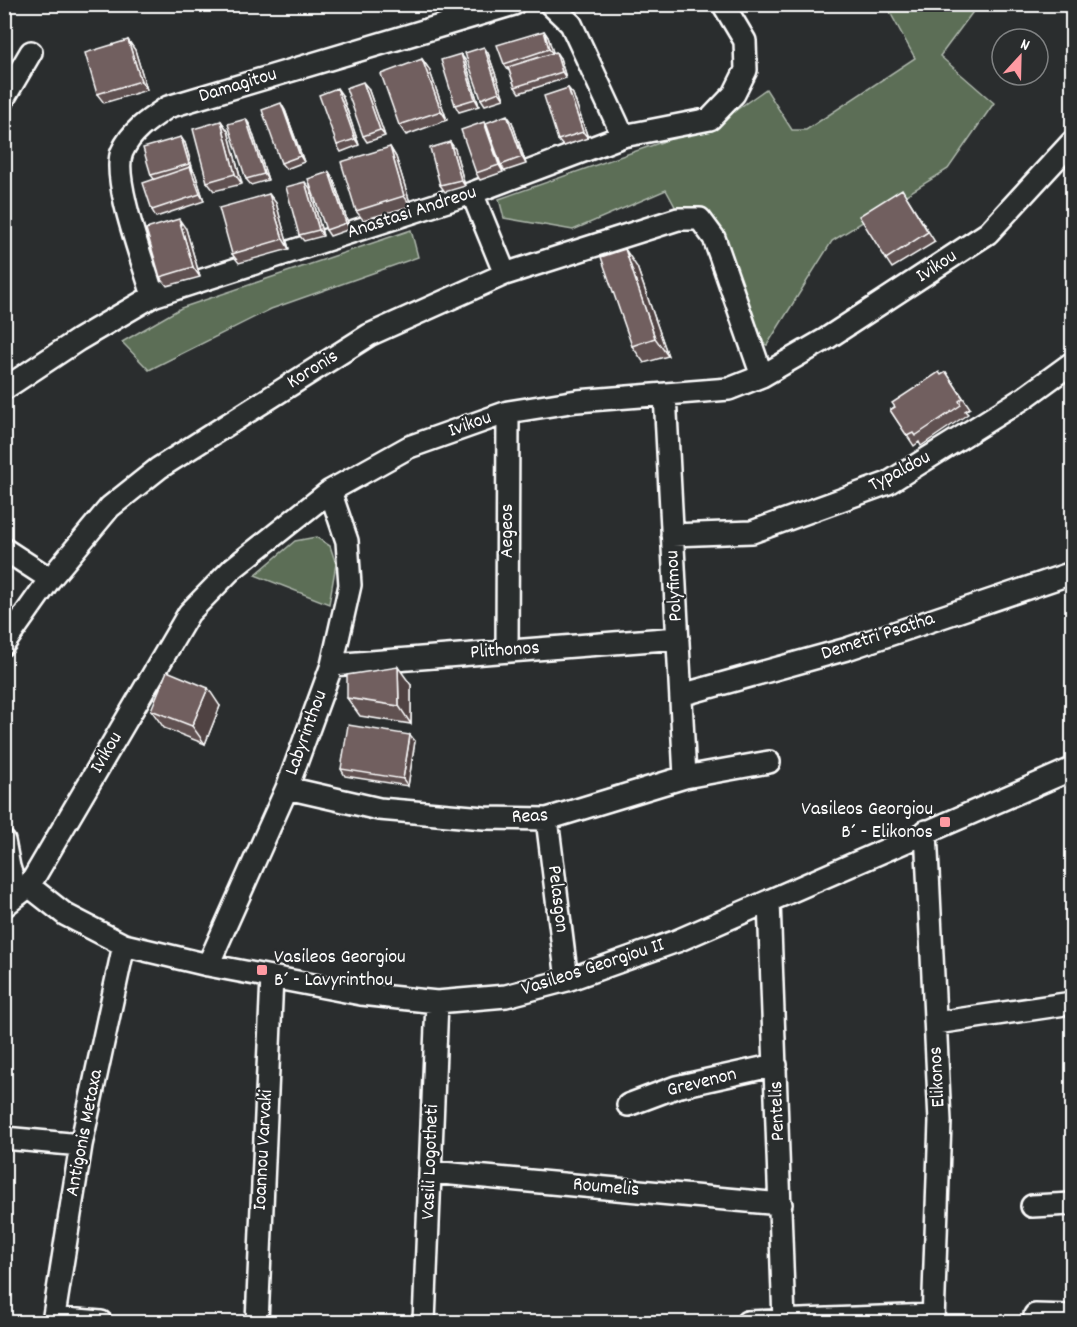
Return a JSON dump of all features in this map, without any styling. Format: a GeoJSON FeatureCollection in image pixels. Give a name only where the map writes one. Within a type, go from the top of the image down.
{"type":"FeatureCollection","features":[{"type":"Feature","properties":{"kind":"street","name":"Damagitou"},"geometry":{"type":"LineString","coordinates":[[153,296],[121,187],[121,153],[140,126],[168,107],[514,4]]}},
{"type":"Feature","properties":{"kind":"street"},"geometry":{"type":"LineString","coordinates":[[550,4],[571,24],[623,136]]}},
{"type":"Feature","properties":{"kind":"street","name":"Anastasi Andreou"},"geometry":{"type":"LineString","coordinates":[[4,389],[78,340],[153,296],[472,193],[623,136],[710,119],[734,94],[746,70],[745,41],[723,4]]}},
{"type":"Feature","properties":{"kind":"street"},"geometry":{"type":"LineString","coordinates":[[4,98],[31,52]]}},
{"type":"Feature","properties":{"kind":"street","name":"Ivikou"},"geometry":{"type":"LineString","coordinates":[[17,895],[189,613],[232,569],[330,491],[409,447],[508,412],[577,401],[729,389],[762,376],[826,339],[988,233],[1072,142]]}},
{"type":"Feature","properties":{"kind":"street"},"geometry":{"type":"LineString","coordinates":[[472,193],[505,274]]}},
{"type":"Feature","properties":{"kind":"street","name":"Koronis"},"geometry":{"type":"LineString","coordinates":[[4,644],[50,579],[110,507],[159,468],[369,335],[505,274],[678,219],[700,219],[714,238],[762,376]]}},
{"type":"Feature","properties":{"kind":"street","name":"Typaldou"},"geometry":{"type":"LineString","coordinates":[[672,535],[752,532],[888,483],[1024,398],[1072,363]]}},
{"type":"Feature","properties":{"kind":"street","name":"Polyfimou"},"geometry":{"type":"LineString","coordinates":[[665,394],[685,777]]}},
{"type":"Feature","properties":{"kind":"street","name":"Aegeos"},"geometry":{"type":"LineString","coordinates":[[507,651],[508,412]]}},
{"type":"Feature","properties":{"kind":"street","name":"Labyrinthou"},"geometry":{"type":"LineString","coordinates":[[208,964],[287,788],[332,665],[350,585],[347,541],[330,491]]}},
{"type":"Feature","properties":{"kind":"street"},"geometry":{"type":"LineString","coordinates":[[4,549],[50,579]]}},
{"type":"Feature","properties":{"kind":"street","name":"Demetri Psatha"},"geometry":{"type":"LineString","coordinates":[[681,694],[847,649],[1072,573]]}},
{"type":"Feature","properties":{"kind":"street","name":"Plithonos"},"geometry":{"type":"LineString","coordinates":[[332,665],[678,639]]}},
{"type":"Feature","properties":{"kind":"street","name":"Reas"},"geometry":{"type":"LineString","coordinates":[[287,788],[379,809],[484,818],[547,819],[685,777],[769,762]]}},
{"type":"Feature","properties":{"kind":"street","name":"Vasileos Georgiou II"},"geometry":{"type":"LineString","coordinates":[[17,895],[66,915],[124,945],[208,964],[362,994],[437,1002],[506,996],[567,980],[677,941],[1072,769]]}},
{"type":"Feature","properties":{"kind":"street","name":"Pelasgon"},"geometry":{"type":"LineString","coordinates":[[547,819],[567,980]]}},
{"type":"Feature","properties":{"kind":"street","name":"Elikonos"},"geometry":{"type":"LineString","coordinates":[[926,831],[940,1121],[933,1319]]}},
{"type":"Feature","properties":{"kind":"street"},"geometry":{"type":"LineString","coordinates":[[4,841],[17,895]]}},
{"type":"Feature","properties":{"kind":"street","name":"Pentelis"},"geometry":{"type":"LineString","coordinates":[[769,901],[784,1321]]}},
{"type":"Feature","properties":{"kind":"street","name":"Antigonis Metaxa"},"geometry":{"type":"LineString","coordinates":[[54,1320],[81,1145],[124,945]]}},
{"type":"Feature","properties":{"kind":"street","name":"Ioannou Varvaki"},"geometry":{"type":"LineString","coordinates":[[256,1323],[272,977]]}},
{"type":"Feature","properties":{"kind":"street","name":"Vasili Logotheti"},"geometry":{"type":"LineString","coordinates":[[424,1323],[437,1002]]}},
{"type":"Feature","properties":{"kind":"street"},"geometry":{"type":"LineString","coordinates":[[936,1023],[1072,1003]]}},
{"type":"Feature","properties":{"kind":"street","name":"Grevenon"},"geometry":{"type":"LineString","coordinates":[[628,1104],[676,1087],[776,1065]]}},
{"type":"Feature","properties":{"kind":"street"},"geometry":{"type":"LineString","coordinates":[[4,1138],[81,1145]]}},
{"type":"Feature","properties":{"kind":"street","name":"Roumelis"},"geometry":{"type":"LineString","coordinates":[[431,1172],[781,1204]]}},
{"type":"Feature","properties":{"kind":"street"},"geometry":{"type":"LineString","coordinates":[[1032,1206],[1072,1204]]}},
{"type":"Feature","properties":{"kind":"street"},"geometry":{"type":"LineString","coordinates":[[1035,1315],[1072,1316]]}},
{"type":"Feature","properties":{"kind":"street"},"geometry":{"type":"LineString","coordinates":[[747,1323],[933,1319]]}},
{"type":"Feature","properties":{"kind":"street"},"geometry":{"type":"LineString","coordinates":[[54,1320],[100,1323]]}},
{"type":"Feature","properties":{"kind":"green space"},"geometry":{"type":"Polygon","coordinates":[[[886,5],[978,5],[940,56],[994,103],[948,169],[832,241],[767,345],[755,341],[721,231],[678,212],[666,190],[573,230],[504,218],[499,199],[719,122],[766,89],[792,130],[806,130],[915,58],[886,5]]]}},
{"type":"Feature","properties":{"kind":"green space"},"geometry":{"type":"Polygon","coordinates":[[[411,230],[418,257],[271,309],[149,370],[122,342],[181,308],[411,230]]]}},
{"type":"Feature","properties":{"kind":"green space"},"geometry":{"type":"Polygon","coordinates":[[[316,537],[330,546],[336,564],[329,604],[255,575],[295,541],[316,537]]]}},
{"type":"Feature","properties":{"kind":"building"},"geometry":{"type":"Polygon","coordinates":[[[544,31],[549,49],[504,64],[497,45],[544,31]]]}},
{"type":"Feature","properties":{"kind":"building"},"geometry":{"type":"Polygon","coordinates":[[[128,40],[141,81],[97,94],[85,53],[128,40]]]}},
{"type":"Feature","properties":{"kind":"building"},"geometry":{"type":"Polygon","coordinates":[[[484,47],[499,92],[481,99],[465,53],[484,47]]]}},
{"type":"Feature","properties":{"kind":"building"},"geometry":{"type":"Polygon","coordinates":[[[556,52],[562,72],[515,87],[508,67],[556,52]]]}},
{"type":"Feature","properties":{"kind":"building"},"geometry":{"type":"Polygon","coordinates":[[[461,54],[475,99],[455,105],[441,60],[461,54]]]}},
{"type":"Feature","properties":{"kind":"building"},"geometry":{"type":"Polygon","coordinates":[[[422,59],[441,111],[399,125],[381,74],[422,59]]]}},
{"type":"Feature","properties":{"kind":"building"},"geometry":{"type":"Polygon","coordinates":[[[363,82],[380,130],[363,136],[346,88],[363,82]]]}},
{"type":"Feature","properties":{"kind":"building"},"geometry":{"type":"Polygon","coordinates":[[[337,88],[355,139],[337,145],[319,95],[337,88]]]}},
{"type":"Feature","properties":{"kind":"building"},"geometry":{"type":"Polygon","coordinates":[[[568,88],[583,132],[558,140],[544,96],[568,88]]]}},
{"type":"Feature","properties":{"kind":"building"},"geometry":{"type":"Polygon","coordinates":[[[281,103],[300,156],[281,163],[262,110],[281,103]]]}},
{"type":"Feature","properties":{"kind":"building"},"geometry":{"type":"Polygon","coordinates":[[[507,115],[522,157],[501,165],[486,123],[507,115]]]}},
{"type":"Feature","properties":{"kind":"building"},"geometry":{"type":"Polygon","coordinates":[[[246,119],[264,174],[246,179],[228,124],[246,119]]]}},
{"type":"Feature","properties":{"kind":"building"},"geometry":{"type":"Polygon","coordinates":[[[221,121],[235,174],[207,182],[193,129],[221,121]]]}},
{"type":"Feature","properties":{"kind":"building"},"geometry":{"type":"Polygon","coordinates":[[[484,122],[499,165],[476,173],[461,130],[484,122]]]}},
{"type":"Feature","properties":{"kind":"building"},"geometry":{"type":"Polygon","coordinates":[[[181,137],[189,164],[151,175],[143,148],[181,137]]]}},
{"type":"Feature","properties":{"kind":"building"},"geometry":{"type":"Polygon","coordinates":[[[450,142],[461,180],[440,185],[430,148],[450,142]]]}},
{"type":"Feature","properties":{"kind":"building"},"geometry":{"type":"Polygon","coordinates":[[[390,147],[404,196],[356,211],[341,162],[390,147]]]}},
{"type":"Feature","properties":{"kind":"building"},"geometry":{"type":"Polygon","coordinates":[[[190,167],[200,194],[152,210],[143,183],[190,167]]]}},
{"type":"Feature","properties":{"kind":"building"},"geometry":{"type":"Polygon","coordinates":[[[329,172],[346,223],[326,230],[308,179],[329,172]]]}},
{"type":"Feature","properties":{"kind":"building"},"geometry":{"type":"Polygon","coordinates":[[[305,182],[319,230],[299,235],[286,187],[305,182]]]}},
{"type":"Feature","properties":{"kind":"building"},"geometry":{"type":"Polygon","coordinates":[[[902,189],[928,232],[886,259],[859,216],[902,189]]]}},
{"type":"Feature","properties":{"kind":"building"},"geometry":{"type":"Polygon","coordinates":[[[269,194],[283,239],[232,254],[219,208],[269,194]]]}},
{"type":"Feature","properties":{"kind":"building"},"geometry":{"type":"Polygon","coordinates":[[[179,219],[193,267],[160,277],[146,229],[179,219]]]}},
{"type":"Feature","properties":{"kind":"building"},"geometry":{"type":"Polygon","coordinates":[[[625,249],[655,338],[632,346],[601,257],[625,249]]]}},
{"type":"Feature","properties":{"kind":"building"},"geometry":{"type":"Polygon","coordinates":[[[939,372],[941,375],[946,372],[963,398],[959,401],[961,405],[915,436],[913,433],[907,436],[890,410],[895,407],[892,403],[939,372]]]}},
{"type":"Feature","properties":{"kind":"building"},"geometry":{"type":"Polygon","coordinates":[[[398,667],[399,706],[347,698],[347,675],[398,667]]]}},
{"type":"Feature","properties":{"kind":"building"},"geometry":{"type":"Polygon","coordinates":[[[167,671],[208,688],[192,726],[151,710],[167,671]]]}},
{"type":"Feature","properties":{"kind":"building"},"geometry":{"type":"Polygon","coordinates":[[[348,725],[410,735],[403,779],[341,769],[348,725]]]}},
{"type":"Feature","properties":{"kind":"place","name":"Vasileos Georgiou B´ - Elikonos"},"geometry":{"type":"Point","coordinates":[945,822]}},
{"type":"Feature","properties":{"kind":"place","name":"Vasileos Georgiou B´ - Lavyrinthou"},"geometry":{"type":"Point","coordinates":[262,970]}}]}
